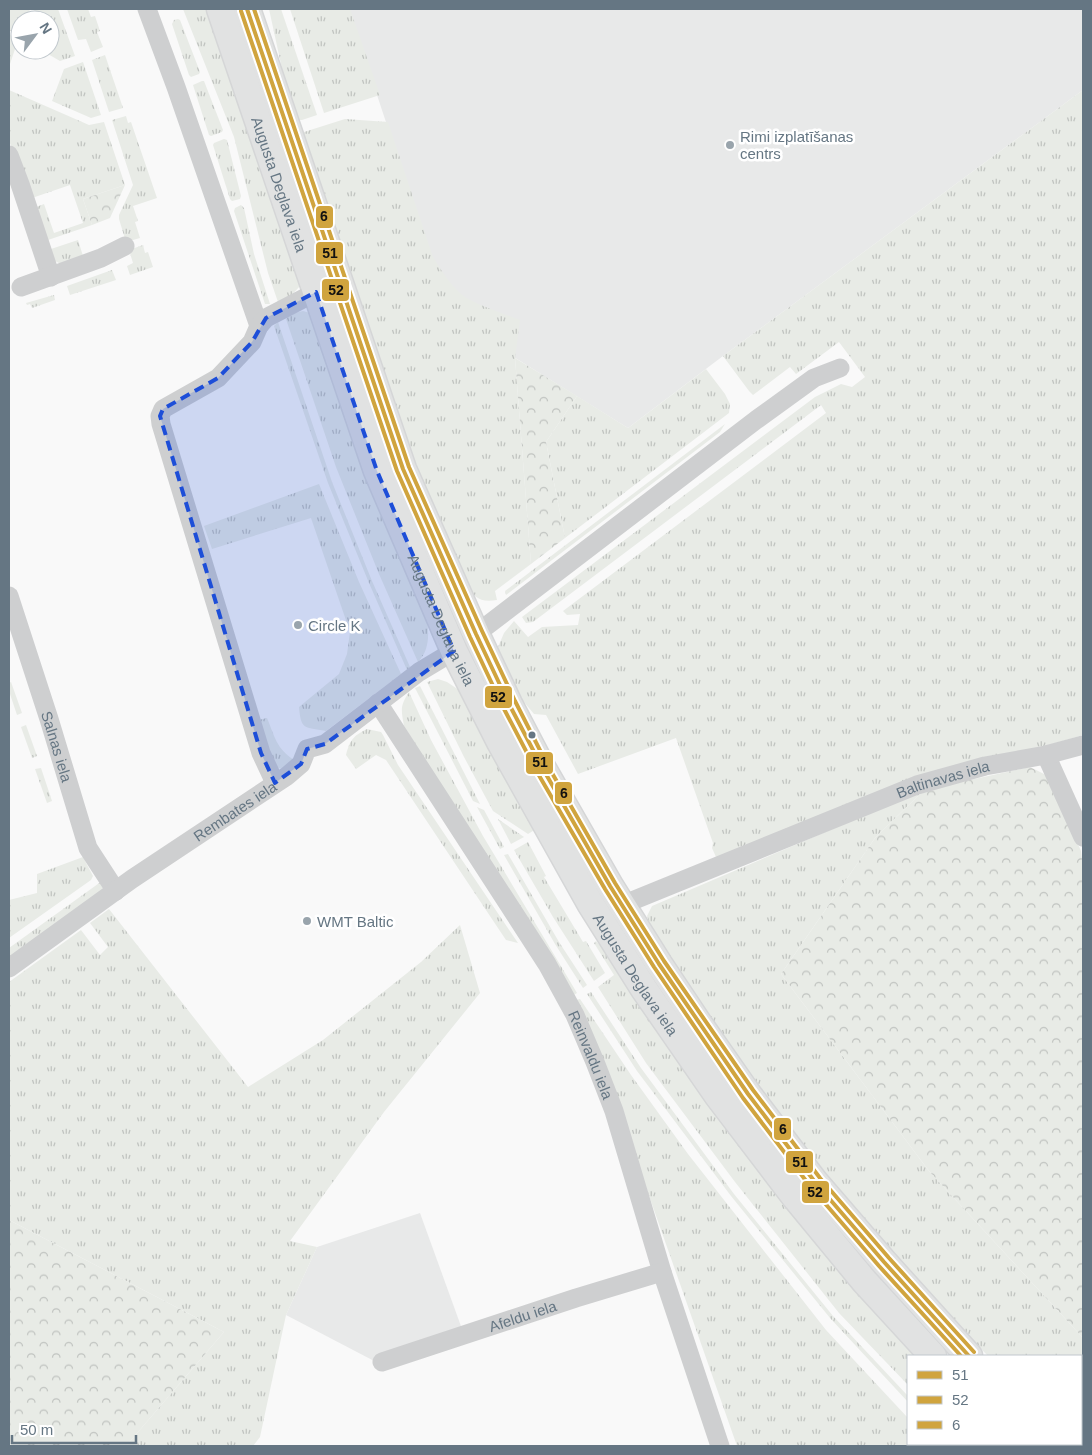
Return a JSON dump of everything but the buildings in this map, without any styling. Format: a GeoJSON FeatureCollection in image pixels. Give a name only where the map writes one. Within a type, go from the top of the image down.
{"type":"FeatureCollection","features":[{"type":"Feature","properties":{"kind":"main road","name":"Augusta Deglava iela"},"geometry":{"type":"LineString","coordinates":[[220,9],[316,292],[381,442],[403,469],[476,634],[509,704],[543,768],[622,905],[659,964],[696,1021],[748,1094],[810,1175],[884,1262],[968,1355]]}},
{"type":"Feature","properties":{"kind":"main road","name":"Augusta Deglava iela"},"geometry":{"type":"LineString","coordinates":[[246,9],[381,442],[377,470],[454,651],[500,742],[590,903],[686,1051],[795,1197],[865,1282],[932,1355]]}},
{"type":"Feature","properties":{"kind":"street"},"geometry":{"type":"LineString","coordinates":[[147,9],[176,86],[259,326]]}},
{"type":"Feature","properties":{"kind":"street"},"geometry":{"type":"LineString","coordinates":[[9,155],[50,277]]}},
{"type":"Feature","properties":{"kind":"street"},"geometry":{"type":"LineString","coordinates":[[21,287],[102,258],[125,246]]}},
{"type":"Feature","properties":{"kind":"street"},"geometry":{"type":"LineString","coordinates":[[275,783],[261,753],[160,416],[163,409],[218,378],[252,342],[259,326],[266,318],[316,292]]}},
{"type":"Feature","properties":{"kind":"street"},"geometry":{"type":"LineString","coordinates":[[476,634],[756,420],[814,378],[840,368]]}},
{"type":"Feature","properties":{"kind":"street","name":"Salnas iela"},"geometry":{"type":"LineString","coordinates":[[9,596],[88,848],[116,892]]}},
{"type":"Feature","properties":{"kind":"street","name":"Rembates iela"},"geometry":{"type":"LineString","coordinates":[[9,968],[301,764],[307,749],[325,744],[419,672],[454,651]]}},
{"type":"Feature","properties":{"kind":"street","name":"Reinvaldu iela"},"geometry":{"type":"LineString","coordinates":[[378,703],[547,964],[572,1008],[614,1111],[662,1272],[720,1446]]}},
{"type":"Feature","properties":{"kind":"street","name":"Baltinavas iela"},"geometry":{"type":"LineString","coordinates":[[622,905],[917,785],[985,766],[1046,755],[1083,745]]}},
{"type":"Feature","properties":{"kind":"street"},"geometry":{"type":"LineString","coordinates":[[1046,755],[1083,837]]}},
{"type":"Feature","properties":{"kind":"street","name":"Afeldu iela"},"geometry":{"type":"LineString","coordinates":[[382,1362],[576,1298],[662,1272]]}},
{"type":"Feature","properties":{"kind":"highlighted area"},"geometry":{"type":"Polygon","coordinates":[[[316,292],[377,471],[454,651],[325,744],[307,749],[301,764],[275,783],[261,753],[160,416],[163,409],[218,378],[252,342],[266,318],[316,292]]]}},
{"type":"Feature","properties":{"kind":"shaded area"},"geometry":{"type":"Polygon","coordinates":[[[347,9],[1083,9],[1083,90],[628,428],[451,318],[347,9]]]}},
{"type":"Feature","properties":{"kind":"shaded area"},"geometry":{"type":"Polygon","coordinates":[[[420,1213],[462,1329],[378,1363],[286,1315],[317,1247],[420,1213]]]}},
{"type":"Feature","properties":{"kind":"green space"},"geometry":{"type":"Polygon","coordinates":[[[9,9],[30,9],[10,10],[9,30],[9,9]]]}},
{"type":"Feature","properties":{"kind":"green space"},"geometry":{"type":"Polygon","coordinates":[[[58,9],[58,10],[35,10],[58,9]]]}},
{"type":"Feature","properties":{"kind":"green space"},"geometry":{"type":"Polygon","coordinates":[[[67,9],[88,9],[91,17],[95,16],[100,31],[97,32],[103,47],[91,52],[86,39],[78,40],[67,9]]]}},
{"type":"Feature","properties":{"kind":"green space"},"geometry":{"type":"Polygon","coordinates":[[[183,9],[210,9],[300,286],[288,299],[278,302],[268,273],[234,137],[183,9]]]}},
{"type":"Feature","properties":{"kind":"green space"},"geometry":{"type":"Polygon","coordinates":[[[269,9],[281,9],[317,115],[297,120],[289,101],[269,9]]]}},
{"type":"Feature","properties":{"kind":"green space"},"geometry":{"type":"Polygon","coordinates":[[[290,9],[350,9],[380,95],[324,113],[290,9]]]}},
{"type":"Feature","properties":{"kind":"green space"},"geometry":{"type":"Polygon","coordinates":[[[60,15],[75,56],[60,61],[58,60],[60,60],[60,15]]]}},
{"type":"Feature","properties":{"kind":"green space"},"geometry":{"type":"Polygon","coordinates":[[[178,19],[200,72],[191,77],[172,24],[174,20],[178,19]]]}},
{"type":"Feature","properties":{"kind":"green space"},"geometry":{"type":"Polygon","coordinates":[[[9,34],[11,60],[9,67],[9,34]]]}},
{"type":"Feature","properties":{"kind":"green space"},"geometry":{"type":"Polygon","coordinates":[[[105,55],[123,108],[109,112],[92,60],[105,55]]]}},
{"type":"Feature","properties":{"kind":"green space"},"geometry":{"type":"Polygon","coordinates":[[[83,62],[101,115],[91,118],[52,101],[64,69],[83,62]]]}},
{"type":"Feature","properties":{"kind":"green space"},"geometry":{"type":"Polygon","coordinates":[[[204,81],[223,130],[211,136],[209,135],[193,85],[204,81]]]}},
{"type":"Feature","properties":{"kind":"green space"},"geometry":{"type":"Polygon","coordinates":[[[9,90],[89,125],[104,122],[125,185],[83,199],[92,225],[48,240],[36,207],[44,204],[54,233],[83,223],[70,185],[32,198],[9,141],[9,90]]]}},
{"type":"Feature","properties":{"kind":"green space"},"geometry":{"type":"Polygon","coordinates":[[[1083,90],[1083,735],[1045,746],[716,857],[712,848],[713,843],[676,738],[578,774],[546,715],[534,714],[514,690],[500,659],[498,647],[504,633],[514,621],[528,637],[542,627],[578,625],[580,614],[567,615],[563,611],[826,413],[821,405],[533,622],[526,623],[522,617],[815,397],[841,384],[852,387],[865,377],[839,342],[796,374],[790,367],[753,395],[723,356],[1083,90]]]}},
{"type":"Feature","properties":{"kind":"green space"},"geometry":{"type":"Polygon","coordinates":[[[126,116],[128,123],[131,122],[157,198],[133,206],[138,221],[135,222],[140,238],[126,242],[119,215],[133,185],[112,120],[126,116]]]}},
{"type":"Feature","properties":{"kind":"green space"},"geometry":{"type":"Polygon","coordinates":[[[345,119],[388,122],[433,257],[443,273],[465,297],[485,307],[520,320],[515,358],[531,564],[495,591],[497,600],[482,600],[464,584],[399,423],[302,137],[304,132],[345,119]]]}},
{"type":"Feature","properties":{"kind":"green space"},"geometry":{"type":"Polygon","coordinates":[[[224,139],[227,140],[241,196],[240,199],[232,201],[213,145],[224,139]]]}},
{"type":"Feature","properties":{"kind":"green space"},"geometry":{"type":"Polygon","coordinates":[[[125,185],[110,218],[92,225],[83,199],[125,185]]]}},
{"type":"Feature","properties":{"kind":"green space"},"geometry":{"type":"Polygon","coordinates":[[[241,205],[244,208],[254,254],[270,304],[265,304],[234,211],[235,208],[241,205]]]}},
{"type":"Feature","properties":{"kind":"green space"},"geometry":{"type":"Polygon","coordinates":[[[78,240],[83,256],[65,266],[55,261],[51,249],[78,240]]]}},
{"type":"Feature","properties":{"kind":"green space"},"geometry":{"type":"Polygon","coordinates":[[[143,245],[145,253],[148,252],[153,267],[130,275],[127,266],[133,263],[129,250],[143,245]]]}},
{"type":"Feature","properties":{"kind":"green space"},"geometry":{"type":"Polygon","coordinates":[[[112,270],[116,280],[70,295],[67,286],[112,270]]]}},
{"type":"Feature","properties":{"kind":"green space"},"geometry":{"type":"Polygon","coordinates":[[[54,295],[55,300],[32,308],[30,304],[27,305],[26,303],[54,295]]]}},
{"type":"Feature","properties":{"kind":"green space"},"geometry":{"type":"Polygon","coordinates":[[[303,311],[310,313],[426,610],[428,638],[425,650],[418,662],[379,574],[336,467],[286,319],[290,314],[303,311]]]}},
{"type":"Feature","properties":{"kind":"green space"},"geometry":{"type":"Polygon","coordinates":[[[278,322],[332,482],[372,581],[410,667],[407,670],[328,483],[274,326],[278,322]]]}},
{"type":"Feature","properties":{"kind":"green space"},"geometry":{"type":"Polygon","coordinates":[[[515,358],[577,396],[546,442],[565,538],[531,564],[515,358]]]}},
{"type":"Feature","properties":{"kind":"green space"},"geometry":{"type":"Polygon","coordinates":[[[706,369],[725,394],[730,404],[729,413],[565,538],[546,442],[577,396],[628,428],[706,369]]]}},
{"type":"Feature","properties":{"kind":"green space"},"geometry":{"type":"Polygon","coordinates":[[[725,424],[720,432],[506,595],[505,591],[725,424]]]}},
{"type":"Feature","properties":{"kind":"green space"},"geometry":{"type":"Polygon","coordinates":[[[319,484],[359,582],[401,674],[326,731],[305,726],[301,720],[299,707],[339,674],[347,654],[350,632],[311,518],[212,549],[204,526],[319,484]]]}},
{"type":"Feature","properties":{"kind":"green space"},"geometry":{"type":"Polygon","coordinates":[[[438,679],[447,682],[459,690],[536,829],[528,834],[493,811],[427,682],[438,679]]]}},
{"type":"Feature","properties":{"kind":"green space"},"geometry":{"type":"Polygon","coordinates":[[[11,682],[22,713],[17,715],[9,691],[9,683],[11,682]]]}},
{"type":"Feature","properties":{"kind":"green space"},"geometry":{"type":"Polygon","coordinates":[[[420,686],[480,804],[473,801],[415,688],[420,686]]]}},
{"type":"Feature","properties":{"kind":"green space"},"geometry":{"type":"Polygon","coordinates":[[[409,692],[431,740],[483,836],[577,993],[572,996],[404,726],[402,708],[409,692]]]}},
{"type":"Feature","properties":{"kind":"green space"},"geometry":{"type":"Polygon","coordinates":[[[267,718],[274,736],[283,751],[294,760],[282,769],[273,766],[258,720],[267,718]]]}},
{"type":"Feature","properties":{"kind":"green space"},"geometry":{"type":"Polygon","coordinates":[[[26,725],[37,756],[32,758],[21,727],[26,725]]]}},
{"type":"Feature","properties":{"kind":"green space"},"geometry":{"type":"Polygon","coordinates":[[[367,729],[381,732],[398,765],[518,943],[506,940],[386,760],[376,755],[356,769],[346,755],[353,739],[367,729]]]}},
{"type":"Feature","properties":{"kind":"green space"},"geometry":{"type":"Polygon","coordinates":[[[1030,767],[1048,776],[1081,851],[1083,868],[1083,1338],[929,1171],[781,974],[875,838],[924,790],[1030,767]]]}},
{"type":"Feature","properties":{"kind":"green space"},"geometry":{"type":"Polygon","coordinates":[[[41,768],[52,801],[47,803],[35,769],[41,768]]]}},
{"type":"Feature","properties":{"kind":"green space"},"geometry":{"type":"Polygon","coordinates":[[[924,790],[875,838],[781,974],[929,1171],[1083,1338],[1083,1432],[1082,1355],[987,1355],[937,1304],[850,1204],[746,1070],[652,931],[647,916],[652,906],[924,790]]]}},
{"type":"Feature","properties":{"kind":"green space"},"geometry":{"type":"Polygon","coordinates":[[[477,807],[484,810],[504,847],[500,849],[477,807]]]}},
{"type":"Feature","properties":{"kind":"green space"},"geometry":{"type":"Polygon","coordinates":[[[498,819],[524,837],[511,844],[498,819]]]}},
{"type":"Feature","properties":{"kind":"green space"},"geometry":{"type":"Polygon","coordinates":[[[528,842],[546,876],[544,877],[583,942],[586,941],[605,973],[594,981],[553,917],[514,850],[528,842]]]}},
{"type":"Feature","properties":{"kind":"green space"},"geometry":{"type":"Polygon","coordinates":[[[508,854],[559,942],[587,985],[583,988],[555,944],[504,855],[508,854]]]}},
{"type":"Feature","properties":{"kind":"green space"},"geometry":{"type":"Polygon","coordinates":[[[83,857],[93,876],[91,880],[9,938],[9,900],[37,893],[37,874],[83,857]]]}},
{"type":"Feature","properties":{"kind":"green space"},"geometry":{"type":"Polygon","coordinates":[[[102,881],[104,885],[103,890],[9,959],[9,948],[102,881]]]}},
{"type":"Feature","properties":{"kind":"green space"},"geometry":{"type":"Polygon","coordinates":[[[109,909],[248,1087],[323,1040],[421,962],[460,925],[480,993],[384,1112],[290,1241],[317,1247],[286,1315],[260,1437],[253,1446],[126,1446],[224,1332],[9,1220],[9,982],[81,930],[100,955],[108,947],[90,923],[109,909]]]}},
{"type":"Feature","properties":{"kind":"green space"},"geometry":{"type":"Polygon","coordinates":[[[596,941],[617,963],[920,1355],[907,1355],[907,1384],[839,1313],[735,1182],[646,1063],[598,987],[614,975],[594,943],[596,941]]]}},
{"type":"Feature","properties":{"kind":"green space"},"geometry":{"type":"Polygon","coordinates":[[[591,992],[641,1068],[734,1194],[833,1316],[907,1395],[907,1401],[830,1318],[731,1196],[637,1071],[587,994],[591,992]]]}},
{"type":"Feature","properties":{"kind":"green space"},"geometry":{"type":"Polygon","coordinates":[[[580,999],[631,1075],[688,1154],[826,1330],[907,1417],[907,1445],[936,1446],[737,1446],[641,1173],[576,1000],[580,999]]]}},
{"type":"Feature","properties":{"kind":"green space"},"geometry":{"type":"Polygon","coordinates":[[[9,1220],[224,1332],[126,1446],[9,1446],[9,1220]]]}},
{"type":"Feature","properties":{"kind":"green space"},"geometry":{"type":"Polygon","coordinates":[[[967,1445],[1011,1446],[968,1446],[967,1445]]]}},
{"type":"Feature","properties":{"kind":"transit line","name":"51"},"geometry":{"type":"LineString","coordinates":[[247,9],[403,469],[476,634],[509,704],[543,769],[610,886],[659,964],[748,1094],[815,1182],[968,1355]]}},
{"type":"Feature","properties":{"kind":"transit line","name":"6"},"geometry":{"type":"LineString","coordinates":[[254,9],[409,467],[482,631],[548,766],[615,883],[664,961],[753,1090],[820,1178],[974,1352]]}},
{"type":"Feature","properties":{"kind":"transit line","name":"52"},"geometry":{"type":"LineString","coordinates":[[241,11],[397,471],[470,637],[503,707],[537,772],[605,889],[654,967],[743,1098],[810,1186],[879,1266],[960,1355]]}},
{"type":"Feature","properties":{"kind":"place","name":"Rimi izplatīšanas centrs"},"geometry":{"type":"Point","coordinates":[730,145]}},
{"type":"Feature","properties":{"kind":"place","name":"Circle K"},"geometry":{"type":"Point","coordinates":[298,625]}},
{"type":"Feature","properties":{"kind":"place","name":"WMT Baltic"},"geometry":{"type":"Point","coordinates":[307,921]}}]}
